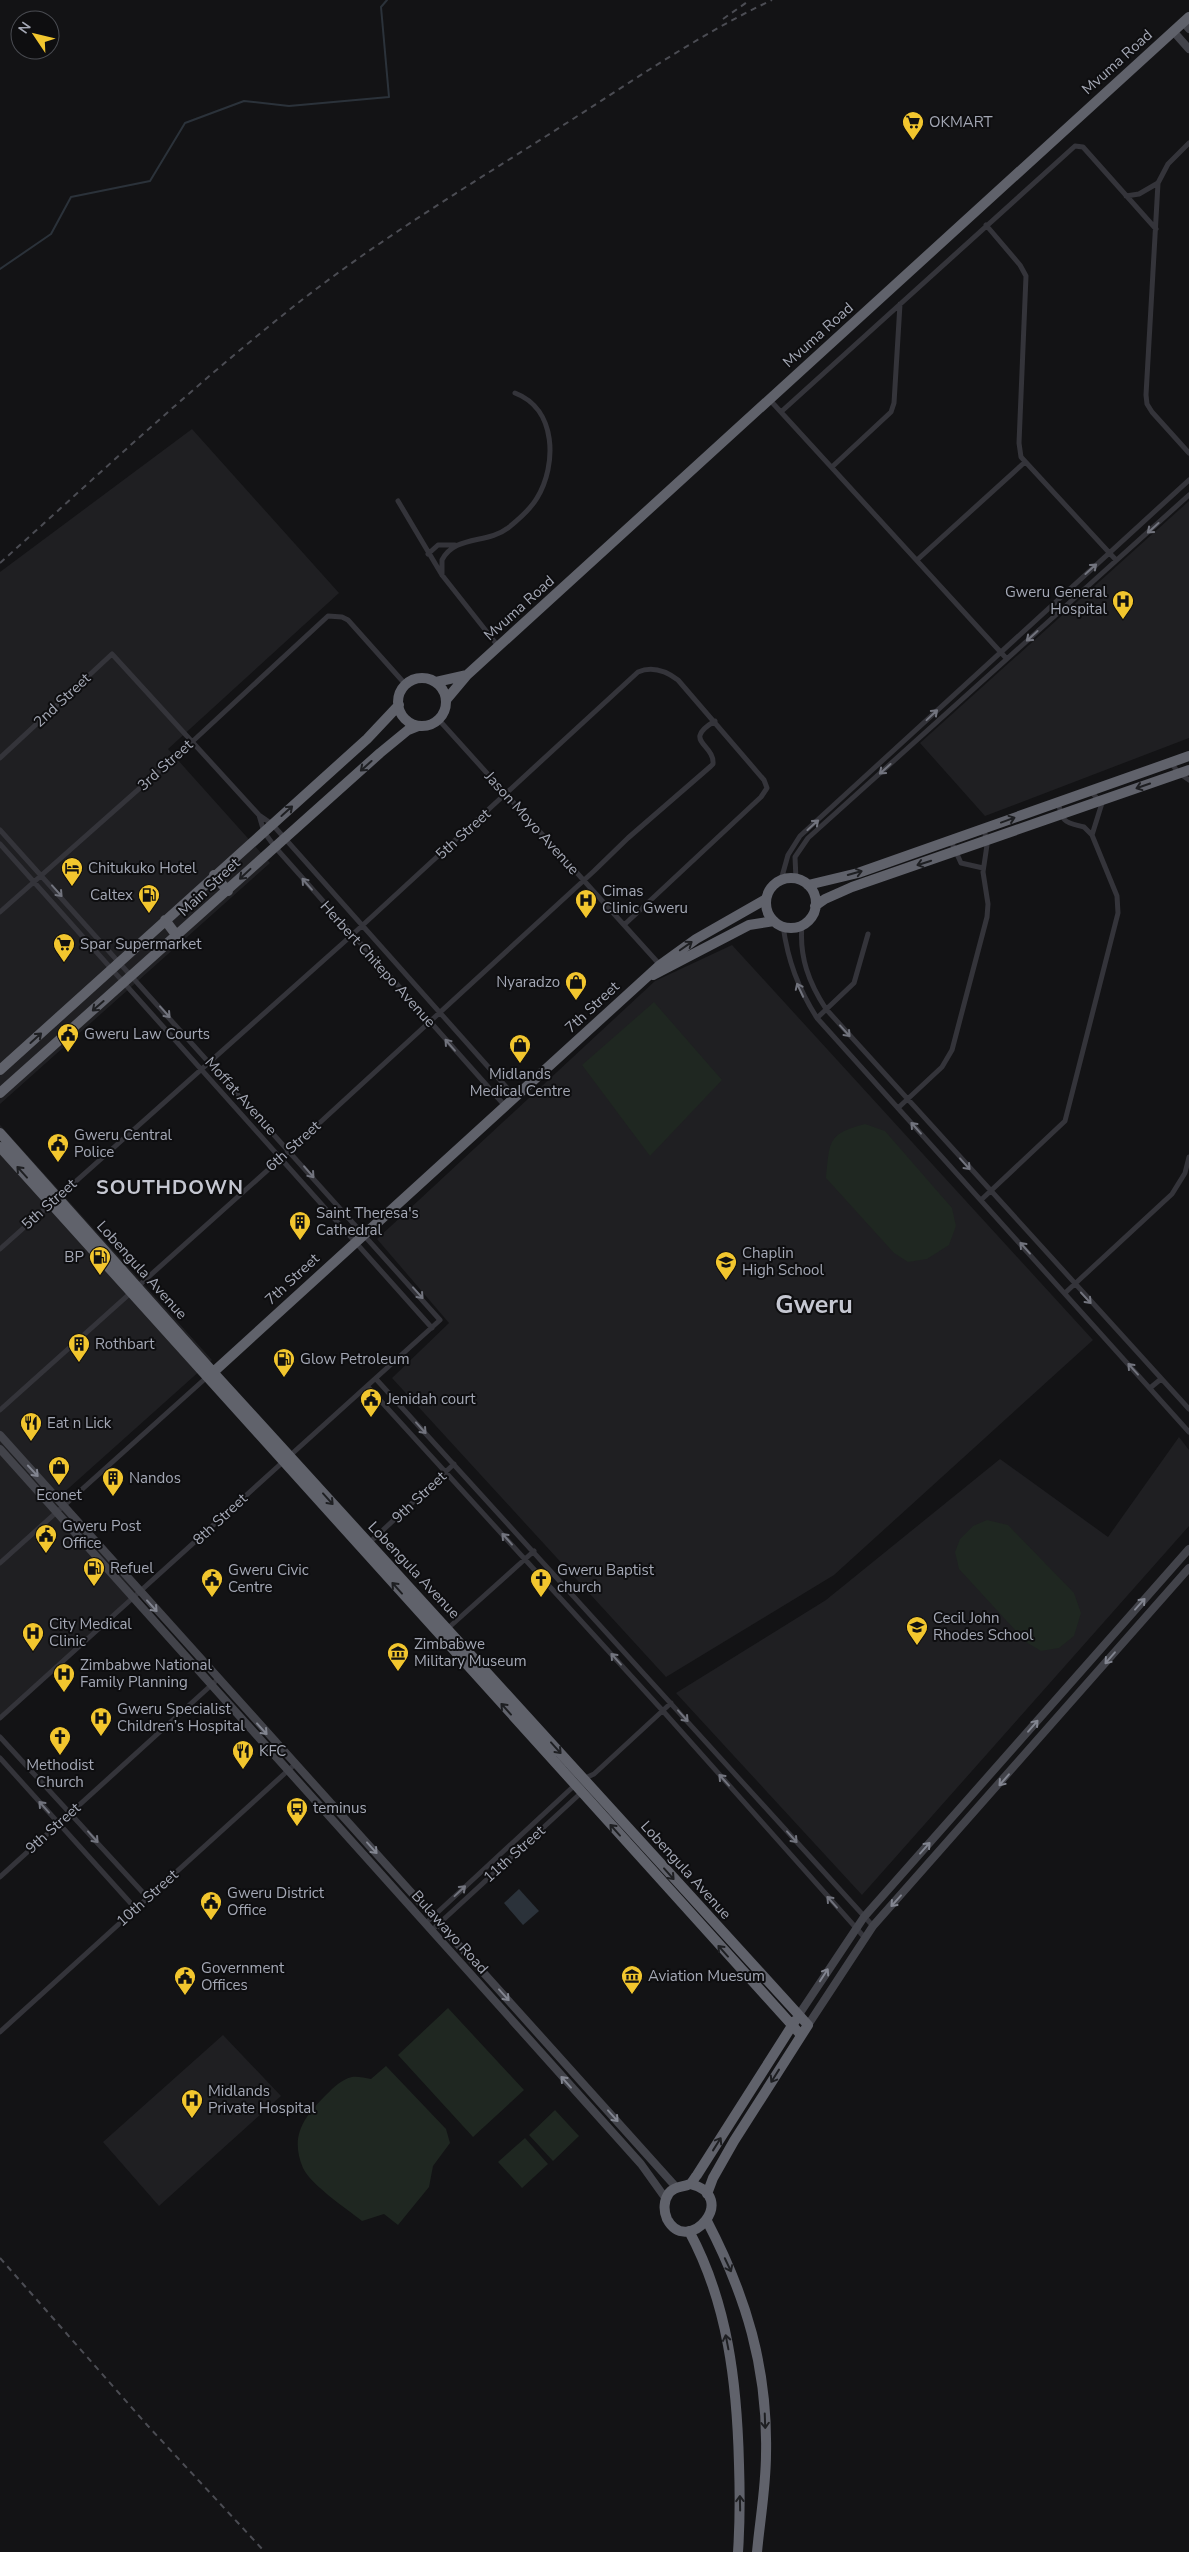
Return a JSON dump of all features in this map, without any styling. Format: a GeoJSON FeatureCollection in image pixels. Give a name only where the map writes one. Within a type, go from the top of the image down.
{"type":"FeatureCollection","features":[{"type":"Feature","properties":{"kind":"highway","name":"Mvuma Road"},"geometry":{"type":"LineString","coordinates":[[446,700],[467,675],[498,646],[1173,31],[1187,23]]}},
{"type":"Feature","properties":{"kind":"highway"},"geometry":{"type":"LineString","coordinates":[[406,685],[421,678],[436,682],[467,675]]}},
{"type":"Feature","properties":{"kind":"highway"},"geometry":{"type":"LineString","coordinates":[[436,682],[441,687],[446,700],[446,707],[439,720]]}},
{"type":"Feature","properties":{"kind":"highway","name":"Main Street"},"geometry":{"type":"LineString","coordinates":[[0,1070],[367,738],[399,705],[402,691],[406,685]]}},
{"type":"Feature","properties":{"kind":"highway"},"geometry":{"type":"LineString","coordinates":[[399,705],[405,719],[418,726]]}},
{"type":"Feature","properties":{"kind":"highway","name":"Main Street"},"geometry":{"type":"LineString","coordinates":[[0,1093],[178,936],[380,753],[403,734],[418,726],[426,726],[439,720]]}},
{"type":"Feature","properties":{"kind":"highway"},"geometry":{"type":"LineString","coordinates":[[367,738],[380,753]]}},
{"type":"Feature","properties":{"kind":"highway"},"geometry":{"type":"LineString","coordinates":[[808,885],[858,873],[1189,756]]}},
{"type":"Feature","properties":{"kind":"highway"},"geometry":{"type":"LineString","coordinates":[[815,906],[825,899],[852,888],[1184,772]]}},
{"type":"Feature","properties":{"kind":"highway"},"geometry":{"type":"LineString","coordinates":[[319,782],[332,796]]}},
{"type":"Feature","properties":{"kind":"highway"},"geometry":{"type":"LineString","coordinates":[[214,876],[228,891]]}},
{"type":"Feature","properties":{"kind":"highway"},"geometry":{"type":"LineString","coordinates":[[796,879],[808,885],[815,898],[815,906],[809,920],[802,925],[789,928],[778,924],[769,915],[766,899],[774,885],[781,880],[796,879]]}},
{"type":"Feature","properties":{"kind":"highway","name":"7th Street"},"geometry":{"type":"LineString","coordinates":[[210,1375],[354,1242],[649,977],[696,939],[766,899]]}},
{"type":"Feature","properties":{"kind":"highway"},"geometry":{"type":"LineString","coordinates":[[165,920],[178,936]]}},
{"type":"Feature","properties":{"kind":"highway","name":"7th Street"},"geometry":{"type":"LineString","coordinates":[[662,967],[749,925],[778,924]]}},
{"type":"Feature","properties":{"kind":"highway"},"geometry":{"type":"LineString","coordinates":[[64,1012],[76,1026]]}},
{"type":"Feature","properties":{"kind":"highway"},"geometry":{"type":"LineString","coordinates":[[23,1050],[34,1063]]}},
{"type":"Feature","properties":{"kind":"highway","name":"Lobengula Avenue"},"geometry":{"type":"LineString","coordinates":[[0,1133],[54,1201]]}},
{"type":"Feature","properties":{"kind":"highway","name":"Lobengula Avenue"},"geometry":{"type":"LineString","coordinates":[[0,1148],[54,1201],[366,1547],[587,1782],[808,2025]]}},
{"type":"Feature","properties":{"kind":"highway","name":"Lobengula Avenue"},"geometry":{"type":"LineString","coordinates":[[444,1632],[578,1789],[801,2035]]}},
{"type":"Feature","properties":{"kind":"highway"},"geometry":{"type":"LineString","coordinates":[[690,2184],[798,2016]]}},
{"type":"Feature","properties":{"kind":"highway"},"geometry":{"type":"LineString","coordinates":[[707,2194],[713,2178],[734,2141],[808,2025]]}},
{"type":"Feature","properties":{"kind":"highway"},"geometry":{"type":"LineString","coordinates":[[690,2184],[702,2189],[707,2194],[711,2208],[707,2221],[696,2229],[689,2231],[676,2228],[664,2212],[666,2198],[676,2187],[690,2184]]}},
{"type":"Feature","properties":{"kind":"highway"},"geometry":{"type":"LineString","coordinates":[[707,2221],[740,2293],[758,2350],[766,2454],[757,2552]]}},
{"type":"Feature","properties":{"kind":"highway"},"geometry":{"type":"LineString","coordinates":[[689,2231],[707,2266],[720,2307],[736,2389],[740,2523],[738,2552]]}},
{"type":"Feature","properties":{"kind":"street"},"geometry":{"type":"LineString","coordinates":[[1173,31],[1189,49]]}},
{"type":"Feature","properties":{"kind":"street"},"geometry":{"type":"LineString","coordinates":[[1189,143],[1168,164],[1158,182],[1146,404],[1189,454]]}},
{"type":"Feature","properties":{"kind":"street"},"geometry":{"type":"LineString","coordinates":[[782,411],[986,225],[1076,146],[1083,147],[1156,229]]}},
{"type":"Feature","properties":{"kind":"street"},"geometry":{"type":"LineString","coordinates":[[1126,196],[1139,194],[1158,182]]}},
{"type":"Feature","properties":{"kind":"street"},"geometry":{"type":"LineString","coordinates":[[986,225],[1020,265],[1026,276],[1019,451],[1025,462],[1116,560]]}},
{"type":"Feature","properties":{"kind":"street"},"geometry":{"type":"LineString","coordinates":[[833,466],[890,412],[894,403],[900,304]]}},
{"type":"Feature","properties":{"kind":"street"},"geometry":{"type":"LineString","coordinates":[[428,554],[438,545],[455,545],[499,534],[528,510],[537,499],[549,466],[549,432],[532,402],[515,394]]}},
{"type":"Feature","properties":{"kind":"street"},"geometry":{"type":"LineString","coordinates":[[769,399],[833,466],[1006,658]]}},
{"type":"Feature","properties":{"kind":"street"},"geometry":{"type":"LineString","coordinates":[[917,560],[1025,462]]}},
{"type":"Feature","properties":{"kind":"street"},"geometry":{"type":"LineString","coordinates":[[781,880],[788,855],[800,836],[1189,480]]}},
{"type":"Feature","properties":{"kind":"street"},"geometry":{"type":"LineString","coordinates":[[796,879],[795,857],[808,838],[1189,495]]}},
{"type":"Feature","properties":{"kind":"street"},"geometry":{"type":"LineString","coordinates":[[398,501],[442,575],[498,646]]}},
{"type":"Feature","properties":{"kind":"street"},"geometry":{"type":"LineString","coordinates":[[442,575],[442,560],[455,545]]}},
{"type":"Feature","properties":{"kind":"street","name":"3rd Street"},"geometry":{"type":"LineString","coordinates":[[0,912],[193,741],[328,616],[342,616],[348,620],[406,685]]}},
{"type":"Feature","properties":{"kind":"street","name":"2nd Street"},"geometry":{"type":"LineString","coordinates":[[0,758],[112,654],[125,666]]}},
{"type":"Feature","properties":{"kind":"street","name":"Herbert Chitepo Avenue"},"geometry":{"type":"LineString","coordinates":[[125,666],[259,815],[272,824],[516,1098]]}},
{"type":"Feature","properties":{"kind":"street","name":"5th Street"},"geometry":{"type":"LineString","coordinates":[[0,1249],[199,1069],[352,935],[638,672],[647,668],[671,675],[715,721],[764,780],[767,788],[755,803],[624,925]]}},
{"type":"Feature","properties":{"kind":"street","name":"Jason Moyo Avenue"},"geometry":{"type":"LineString","coordinates":[[439,720],[662,967]]}},
{"type":"Feature","properties":{"kind":"street","name":"6th Street"},"geometry":{"type":"LineString","coordinates":[[0,1410],[290,1150],[583,880],[713,764],[713,757],[700,741],[700,737],[704,728],[715,721]]}},
{"type":"Feature","properties":{"kind":"street"},"geometry":{"type":"LineString","coordinates":[[1170,762],[1184,772],[1189,780]]}},
{"type":"Feature","properties":{"kind":"street"},"geometry":{"type":"LineString","coordinates":[[1090,791],[1102,800],[1102,808],[1092,834]]}},
{"type":"Feature","properties":{"kind":"street"},"geometry":{"type":"LineString","coordinates":[[847,794],[852,799]]}},
{"type":"Feature","properties":{"kind":"street"},"geometry":{"type":"LineString","coordinates":[[981,1200],[1058,1129],[1069,1111],[1118,914],[1117,896],[1092,834],[1084,827],[1069,824],[1061,815],[1058,802]]}},
{"type":"Feature","properties":{"kind":"street","name":"Herbert Chitepo Avenue"},"geometry":{"type":"LineString","coordinates":[[259,815],[264,832],[275,847],[506,1107]]}},
{"type":"Feature","properties":{"kind":"street"},"geometry":{"type":"LineString","coordinates":[[898,1108],[942,1067],[952,1050],[987,917],[988,904],[983,868],[986,841],[984,828]]}},
{"type":"Feature","properties":{"kind":"street","name":"Moffat Avenue"},"geometry":{"type":"LineString","coordinates":[[0,830],[290,1150],[440,1320]]}},
{"type":"Feature","properties":{"kind":"street"},"geometry":{"type":"LineString","coordinates":[[951,841],[958,860],[964,865],[983,868]]}},
{"type":"Feature","properties":{"kind":"street","name":"Moffat Avenue"},"geometry":{"type":"LineString","coordinates":[[0,844],[432,1328]]}},
{"type":"Feature","properties":{"kind":"street"},"geometry":{"type":"LineString","coordinates":[[788,855],[795,857]]}},
{"type":"Feature","properties":{"kind":"street"},"geometry":{"type":"LineString","coordinates":[[778,924],[793,975],[802,996],[817,1018],[1189,1432]]}},
{"type":"Feature","properties":{"kind":"street"},"geometry":{"type":"LineString","coordinates":[[802,925],[802,952],[808,976],[826,1009],[1074,1286],[1189,1409]]}},
{"type":"Feature","properties":{"kind":"street"},"geometry":{"type":"LineString","coordinates":[[817,1018],[854,983],[858,976],[868,934]]}},
{"type":"Feature","properties":{"kind":"street"},"geometry":{"type":"LineString","coordinates":[[1065,1293],[1172,1194],[1185,1173],[1189,1157]]}},
{"type":"Feature","properties":{"kind":"street","name":"8th Street"},"geometry":{"type":"LineString","coordinates":[[0,1718],[134,1599],[286,1458],[368,1387],[440,1320]]}},
{"type":"Feature","properties":{"kind":"street","name":"7th Street"},"geometry":{"type":"LineString","coordinates":[[0,1563],[210,1375]]}},
{"type":"Feature","properties":{"kind":"street"},"geometry":{"type":"LineString","coordinates":[[376,1379],[873,1926]]}},
{"type":"Feature","properties":{"kind":"street"},"geometry":{"type":"LineString","coordinates":[[1150,1388],[1161,1380]]}},
{"type":"Feature","properties":{"kind":"street"},"geometry":{"type":"LineString","coordinates":[[368,1387],[663,1711],[865,1938]]}},
{"type":"Feature","properties":{"kind":"street","name":"Bulawayo Road"},"geometry":{"type":"LineString","coordinates":[[0,1436],[676,2187]]}},
{"type":"Feature","properties":{"kind":"street","name":"Bulawayo Road"},"geometry":{"type":"LineString","coordinates":[[0,1449],[286,1771],[641,2164],[666,2198]]}},
{"type":"Feature","properties":{"kind":"street","name":"9th Street"},"geometry":{"type":"LineString","coordinates":[[366,1547],[454,1464]]}},
{"type":"Feature","properties":{"kind":"street"},"geometry":{"type":"LineString","coordinates":[[485,1514],[493,1507]]}},
{"type":"Feature","properties":{"kind":"street"},"geometry":{"type":"LineString","coordinates":[[798,2016],[864,1917],[1189,1550]]}},
{"type":"Feature","properties":{"kind":"street"},"geometry":{"type":"LineString","coordinates":[[444,1632],[534,1552]]}},
{"type":"Feature","properties":{"kind":"street"},"geometry":{"type":"LineString","coordinates":[[808,2025],[873,1926],[1189,1568]]}},
{"type":"Feature","properties":{"kind":"street"},"geometry":{"type":"LineString","coordinates":[[598,1639],[606,1631]]}},
{"type":"Feature","properties":{"kind":"street","name":"9th Street"},"geometry":{"type":"LineString","coordinates":[[0,1877],[218,1679]]}},
{"type":"Feature","properties":{"kind":"street","name":"11th Street"},"geometry":{"type":"LineString","coordinates":[[424,1924],[587,1782],[671,1703]]}},
{"type":"Feature","properties":{"kind":"street"},"geometry":{"type":"LineString","coordinates":[[0,1737],[147,1897]]}},
{"type":"Feature","properties":{"kind":"street"},"geometry":{"type":"LineString","coordinates":[[0,1758],[135,1908]]}},
{"type":"Feature","properties":{"kind":"street","name":"10th Street"},"geometry":{"type":"LineString","coordinates":[[0,2032],[294,1764]]}},
{"type":"Feature","properties":{"kind":"street","name":"11th Street"},"geometry":{"type":"LineString","coordinates":[[430,1931],[594,1774]]}},
{"type":"Feature","properties":{"kind":"street"},"geometry":{"type":"LineString","coordinates":[[804,1869],[813,1860]]}},
{"type":"Feature","properties":{"kind":"street"},"geometry":{"type":"LineString","coordinates":[[641,2164],[648,2156]]}},
{"type":"Feature","properties":{"kind":"shaded area"},"geometry":{"type":"Polygon","coordinates":[[[192,429],[339,593],[168,749],[270,863],[0,1104],[0,572],[192,429]]]}},
{"type":"Feature","properties":{"kind":"shaded area","name":"Gweru General Hospital"},"geometry":{"type":"Polygon","coordinates":[[[1189,501],[1189,738],[985,816],[920,743],[1189,501]]]}},
{"type":"Feature","properties":{"kind":"shaded area","name":"Chaplin High School"},"geometry":{"type":"Polygon","coordinates":[[[732,945],[1093,1340],[834,1575],[666,1677],[392,1378],[449,1323],[377,1239],[655,981],[732,945]]]}},
{"type":"Feature","properties":{"kind":"shaded area"},"geometry":{"type":"Polygon","coordinates":[[[654,1002],[722,1080],[650,1156],[582,1065],[654,1002]]]}},
{"type":"Feature","properties":{"kind":"shaded area"},"geometry":{"type":"Polygon","coordinates":[[[865,1124],[885,1131],[952,1208],[956,1226],[949,1245],[927,1259],[908,1262],[894,1253],[826,1178],[828,1155],[833,1141],[843,1131],[865,1124]]]}},
{"type":"Feature","properties":{"kind":"shaded area"},"geometry":{"type":"Polygon","coordinates":[[[0,1125],[212,1360],[60,1496],[143,1591],[0,1716],[0,1125]]]}},
{"type":"Feature","properties":{"kind":"shaded area","name":"Cecil John Rhodes School"},"geometry":{"type":"Polygon","coordinates":[[[1179,1437],[1189,1450],[1189,1526],[862,1895],[676,1693],[826,1600],[1000,1459],[1108,1537],[1179,1437]]]}},
{"type":"Feature","properties":{"kind":"shaded area"},"geometry":{"type":"Polygon","coordinates":[[[987,1520],[1008,1525],[1074,1593],[1081,1613],[1074,1636],[1059,1648],[1041,1651],[1026,1642],[959,1569],[955,1552],[960,1539],[973,1526],[987,1520]]]}},
{"type":"Feature","properties":{"kind":"shaded area"},"geometry":{"type":"Polygon","coordinates":[[[519,1889],[539,1911],[523,1925],[504,1903],[519,1889]]]}},
{"type":"Feature","properties":{"kind":"shaded area"},"geometry":{"type":"Polygon","coordinates":[[[448,2008],[524,2090],[473,2137],[398,2055],[448,2008]]]}},
{"type":"Feature","properties":{"kind":"shaded area","name":"Midlands Private Hospital"},"geometry":{"type":"Polygon","coordinates":[[[223,2035],[281,2096],[159,2206],[103,2142],[223,2035]]]}},
{"type":"Feature","properties":{"kind":"shaded area"},"geometry":{"type":"Polygon","coordinates":[[[386,2066],[446,2129],[450,2143],[433,2166],[429,2187],[398,2225],[384,2214],[362,2221],[330,2196],[307,2175],[299,2156],[298,2146],[299,2136],[306,2118],[332,2089],[348,2078],[371,2079],[386,2066]]]}},
{"type":"Feature","properties":{"kind":"shaded area"},"geometry":{"type":"Polygon","coordinates":[[[555,2110],[579,2136],[553,2161],[529,2135],[555,2110]]]}},
{"type":"Feature","properties":{"kind":"shaded area"},"geometry":{"type":"Polygon","coordinates":[[[525,2138],[548,2164],[522,2188],[498,2162],[525,2138]]]}},
{"type":"Feature","properties":{"kind":"waterway"},"geometry":{"type":"LineString","coordinates":[[0,269],[51,234],[71,197],[150,181],[185,123],[244,101],[289,106],[389,97],[381,7],[387,0]]}},
{"type":"Feature","properties":{"kind":"railway"},"geometry":{"type":"LineString","coordinates":[[723,19],[750,0]]}},
{"type":"Feature","properties":{"kind":"railway"},"geometry":{"type":"LineString","coordinates":[[0,563],[184,398],[259,334],[330,279],[428,212],[665,60],[718,28],[772,0]]}},
{"type":"Feature","properties":{"kind":"railway"},"geometry":{"type":"LineString","coordinates":[[0,2258],[148,2426],[265,2552]]}},
{"type":"Feature","properties":{"kind":"place","name":"OKMART"},"geometry":{"type":"Point","coordinates":[913,141]}},
{"type":"Feature","properties":{"kind":"place","name":"Gweru General Hospital"},"geometry":{"type":"Point","coordinates":[1123,620]}},
{"type":"Feature","properties":{"kind":"place","name":"Chitukuko Hotel"},"geometry":{"type":"Point","coordinates":[72,887]}},
{"type":"Feature","properties":{"kind":"place","name":"Caltex"},"geometry":{"type":"Point","coordinates":[149,914]}},
{"type":"Feature","properties":{"kind":"place","name":"Cimas Clinic Gweru"},"geometry":{"type":"Point","coordinates":[586,919]}},
{"type":"Feature","properties":{"kind":"place","name":"Spar Supermarket"},"geometry":{"type":"Point","coordinates":[64,963]}},
{"type":"Feature","properties":{"kind":"place","name":"Nyaradzo"},"geometry":{"type":"Point","coordinates":[576,1001]}},
{"type":"Feature","properties":{"kind":"place","name":"Gweru Law Courts"},"geometry":{"type":"Point","coordinates":[68,1053]}},
{"type":"Feature","properties":{"kind":"place","name":"Midlands Medical Centre"},"geometry":{"type":"Point","coordinates":[520,1064]}},
{"type":"Feature","properties":{"kind":"place","name":"Gweru Central Police"},"geometry":{"type":"Point","coordinates":[58,1163]}},
{"type":"Feature","properties":{"kind":"place","name":"Saint Theresa's Cathedral"},"geometry":{"type":"Point","coordinates":[300,1241]}},
{"type":"Feature","properties":{"kind":"place","name":"BP"},"geometry":{"type":"Point","coordinates":[100,1276]}},
{"type":"Feature","properties":{"kind":"place","name":"Chaplin High School"},"geometry":{"type":"Point","coordinates":[726,1281]}},
{"type":"Feature","properties":{"kind":"place","name":"Rothbart"},"geometry":{"type":"Point","coordinates":[79,1363]}},
{"type":"Feature","properties":{"kind":"place","name":"Glow Petroleum"},"geometry":{"type":"Point","coordinates":[284,1378]}},
{"type":"Feature","properties":{"kind":"place","name":"Jenidah court"},"geometry":{"type":"Point","coordinates":[371,1418]}},
{"type":"Feature","properties":{"kind":"place","name":"Eat n Lick"},"geometry":{"type":"Point","coordinates":[31,1442]}},
{"type":"Feature","properties":{"kind":"place","name":"Econet"},"geometry":{"type":"Point","coordinates":[59,1486]}},
{"type":"Feature","properties":{"kind":"place","name":"Nandos"},"geometry":{"type":"Point","coordinates":[113,1497]}},
{"type":"Feature","properties":{"kind":"place","name":"Gweru Post Office"},"geometry":{"type":"Point","coordinates":[46,1554]}},
{"type":"Feature","properties":{"kind":"place","name":"Refuel"},"geometry":{"type":"Point","coordinates":[94,1587]}},
{"type":"Feature","properties":{"kind":"place","name":"Gweru Civic Centre"},"geometry":{"type":"Point","coordinates":[212,1598]}},
{"type":"Feature","properties":{"kind":"place","name":"Gweru Baptist church"},"geometry":{"type":"Point","coordinates":[541,1598]}},
{"type":"Feature","properties":{"kind":"place","name":"Cecil John Rhodes School"},"geometry":{"type":"Point","coordinates":[917,1646]}},
{"type":"Feature","properties":{"kind":"place","name":"City Medical Clinic"},"geometry":{"type":"Point","coordinates":[33,1652]}},
{"type":"Feature","properties":{"kind":"place","name":"Zimbabwe Military Museum"},"geometry":{"type":"Point","coordinates":[398,1672]}},
{"type":"Feature","properties":{"kind":"place","name":"Zimbabwe National Family Planning"},"geometry":{"type":"Point","coordinates":[64,1693]}},
{"type":"Feature","properties":{"kind":"place","name":"Gweru Specialist Children’s Hospital"},"geometry":{"type":"Point","coordinates":[101,1737]}},
{"type":"Feature","properties":{"kind":"place","name":"Methodist Church"},"geometry":{"type":"Point","coordinates":[60,1756]}},
{"type":"Feature","properties":{"kind":"place","name":"KFC"},"geometry":{"type":"Point","coordinates":[243,1770]}},
{"type":"Feature","properties":{"kind":"place","name":"teminus"},"geometry":{"type":"Point","coordinates":[297,1827]}},
{"type":"Feature","properties":{"kind":"place","name":"Gweru District Office"},"geometry":{"type":"Point","coordinates":[211,1921]}},
{"type":"Feature","properties":{"kind":"place","name":"Aviation Muesum"},"geometry":{"type":"Point","coordinates":[632,1995]}},
{"type":"Feature","properties":{"kind":"place","name":"Government Offices"},"geometry":{"type":"Point","coordinates":[185,1996]}},
{"type":"Feature","properties":{"kind":"place","name":"Midlands Private Hospital"},"geometry":{"type":"Point","coordinates":[192,2119]}},
{"type":"Feature","properties":{"kind":"district","name":"SOUTHDOWN"},"geometry":{"type":"Point","coordinates":[170,1187]}},
{"type":"Feature","properties":{"kind":"district","name":"Gweru"},"geometry":{"type":"Point","coordinates":[814,1304]}}]}
